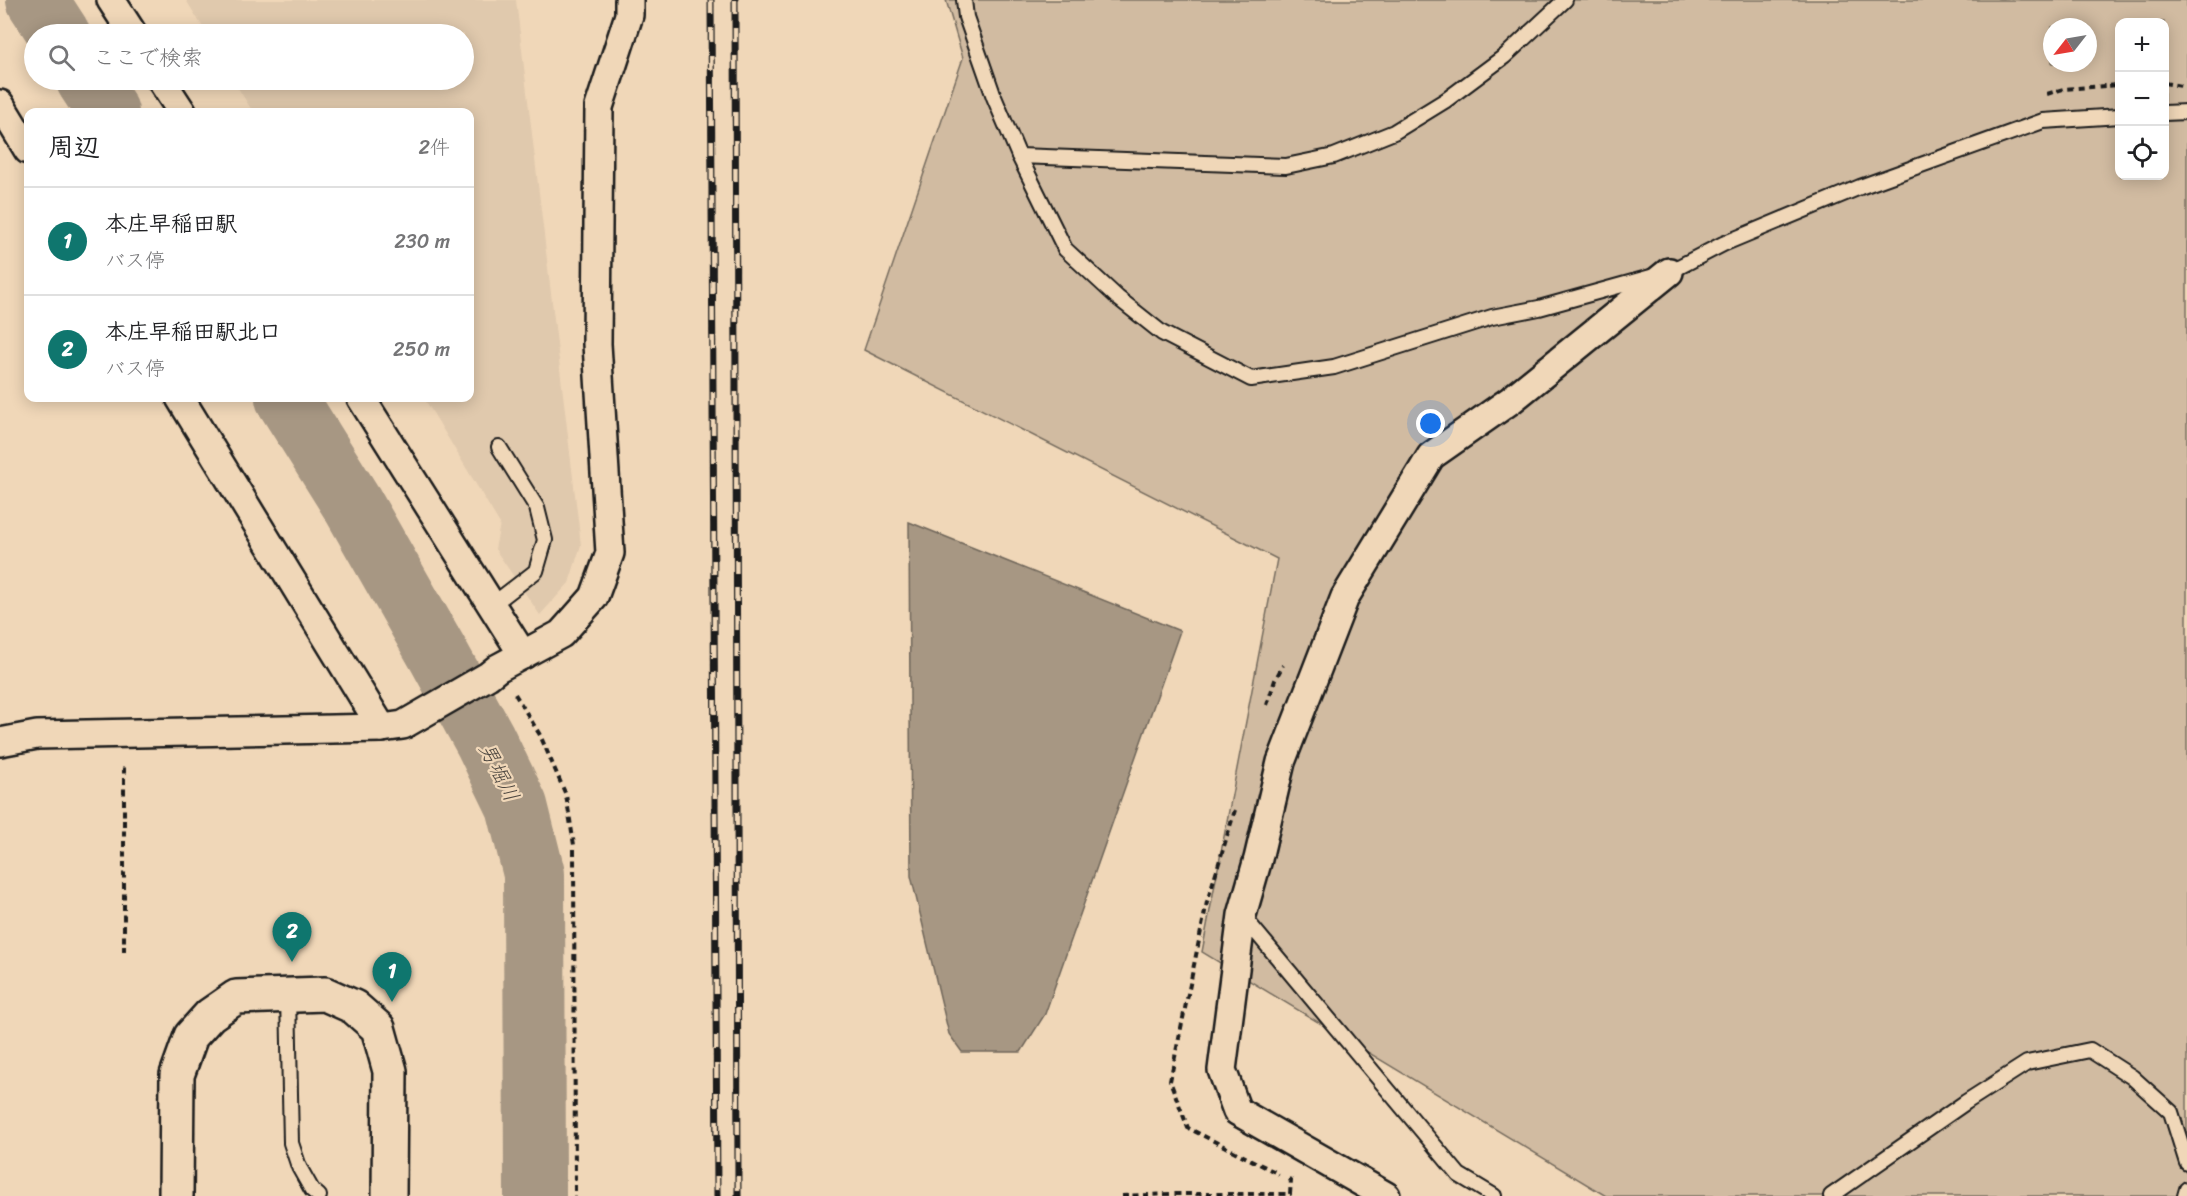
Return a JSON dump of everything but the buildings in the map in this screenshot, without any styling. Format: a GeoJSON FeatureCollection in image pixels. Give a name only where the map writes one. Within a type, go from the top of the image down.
{"type":"FeatureCollection","features":[{"type":"Feature","properties":{"kind":"street"},"geometry":{"type":"LineString","coordinates":[[111,0],[127,24]]}},
{"type":"Feature","properties":{"kind":"street"},"geometry":{"type":"LineString","coordinates":[[0,742],[37,735],[382,728],[403,724],[561,634],[594,597],[610,553],[597,344],[599,106],[629,15],[629,0]]}},
{"type":"Feature","properties":{"kind":"street"},"geometry":{"type":"LineString","coordinates":[[168,90],[179,108]]}},
{"type":"Feature","properties":{"kind":"street"},"geometry":{"type":"LineString","coordinates":[[0,104],[24,143]]}},
{"type":"Feature","properties":{"kind":"street"},"geometry":{"type":"LineString","coordinates":[[1386,1196],[1237,1111],[1222,1070],[1242,915],[1281,762],[1345,597],[1431,456],[1511,400],[1669,272]]}},
{"type":"Feature","properties":{"kind":"street"},"geometry":{"type":"LineString","coordinates":[[182,402],[382,728]]}},
{"type":"Feature","properties":{"kind":"street"},"geometry":{"type":"LineString","coordinates":[[364,402],[523,655]]}},
{"type":"Feature","properties":{"kind":"street"},"geometry":{"type":"LineString","coordinates":[[176,1196],[177,1074],[191,1036],[210,1015],[236,997],[288,994],[325,994],[354,1007],[378,1028],[390,1071],[389,1196]]}},
{"type":"Feature","properties":{"kind":"lane"},"geometry":{"type":"LineString","coordinates":[[964,0],[966,17],[994,97],[1019,156],[1065,249],[1118,298],[1162,333],[1251,379],[1334,367],[1492,317],[1539,308],[1669,272],[1724,244],[1860,187],[2043,121],[2115,116]]}},
{"type":"Feature","properties":{"kind":"lane"},"geometry":{"type":"LineString","coordinates":[[1019,156],[1286,166],[1334,156],[1394,132],[1446,100],[1505,56],[1565,0]]}},
{"type":"Feature","properties":{"kind":"lane"},"geometry":{"type":"LineString","coordinates":[[2169,113],[2187,112]]}},
{"type":"Feature","properties":{"kind":"lane"},"geometry":{"type":"LineString","coordinates":[[492,605],[536,571],[545,540],[537,508],[499,447]]}},
{"type":"Feature","properties":{"kind":"lane"},"geometry":{"type":"LineString","coordinates":[[1242,915],[1459,1175],[1494,1196]]}},
{"type":"Feature","properties":{"kind":"lane"},"geometry":{"type":"LineString","coordinates":[[288,994],[291,1143],[299,1167],[312,1190],[319,1196]]}},
{"type":"Feature","properties":{"kind":"lane"},"geometry":{"type":"LineString","coordinates":[[1832,1196],[1966,1102],[2027,1063],[2090,1050],[2132,1077],[2171,1112],[2187,1163]]}},
{"type":"Feature","properties":{"kind":"lane"},"geometry":{"type":"LineString","coordinates":[[2185,1196],[2187,1189]]}},
{"type":"Feature","properties":{"kind":"path"},"geometry":{"type":"LineString","coordinates":[[2169,84],[2187,88]]}},
{"type":"Feature","properties":{"kind":"path"},"geometry":{"type":"LineString","coordinates":[[2041,96],[2063,89],[2115,86]]}},
{"type":"Feature","properties":{"kind":"path"},"geometry":{"type":"LineString","coordinates":[[1265,713],[1275,680],[1286,659]]}},
{"type":"Feature","properties":{"kind":"path"},"geometry":{"type":"LineString","coordinates":[[493,672],[540,735],[566,795],[574,845],[576,1196]]}},
{"type":"Feature","properties":{"kind":"path"},"geometry":{"type":"LineString","coordinates":[[124,733],[124,951]]}},
{"type":"Feature","properties":{"kind":"path"},"geometry":{"type":"LineString","coordinates":[[1122,1196],[1290,1194],[1291,1180],[1188,1128],[1170,1081],[1207,902],[1238,802]]}},
{"type":"Feature","properties":{"kind":"shaded area"},"geometry":{"type":"Polygon","coordinates":[[[186,0],[516,0],[581,545],[569,583],[540,615],[495,549],[500,524],[426,402],[474,402],[474,108],[250,108],[239,90],[474,90],[474,24],[201,24],[186,0]]]}},
{"type":"Feature","properties":{"kind":"shaded area"},"geometry":{"type":"Polygon","coordinates":[[[946,0],[2187,0],[2187,1196],[1606,1196],[1202,952],[1277,559],[864,350],[963,58],[946,0]]]}},
{"type":"Feature","properties":{"kind":"shaded area"},"geometry":{"type":"Polygon","coordinates":[[[909,522],[1180,631],[1045,1014],[1021,1052],[962,1052],[949,1034],[911,876],[909,522]]]}},
{"type":"Feature","properties":{"kind":"waterway","name":"男堀川"},"geometry":{"type":"LineString","coordinates":[[37,0],[53,24]]}},
{"type":"Feature","properties":{"kind":"waterway","name":"男堀川"},"geometry":{"type":"LineString","coordinates":[[94,90],[105,108]]}},
{"type":"Feature","properties":{"kind":"waterway","name":"男堀川"},"geometry":{"type":"LineString","coordinates":[[289,402],[353,505],[439,656],[485,740],[517,806],[534,874],[535,1196]]}},
{"type":"Feature","properties":{"kind":"railway"},"geometry":{"type":"LineString","coordinates":[[711,0],[717,1196]]}},
{"type":"Feature","properties":{"kind":"railway"},"geometry":{"type":"LineString","coordinates":[[735,0],[738,1196]]}},
{"type":"Feature","properties":{"kind":"place","name":"本庄早稲田駅北口"},"geometry":{"type":"Point","coordinates":[292,962]}},
{"type":"Feature","properties":{"kind":"place","name":"本庄早稲田駅"},"geometry":{"type":"Point","coordinates":[392,1002]}}]}
